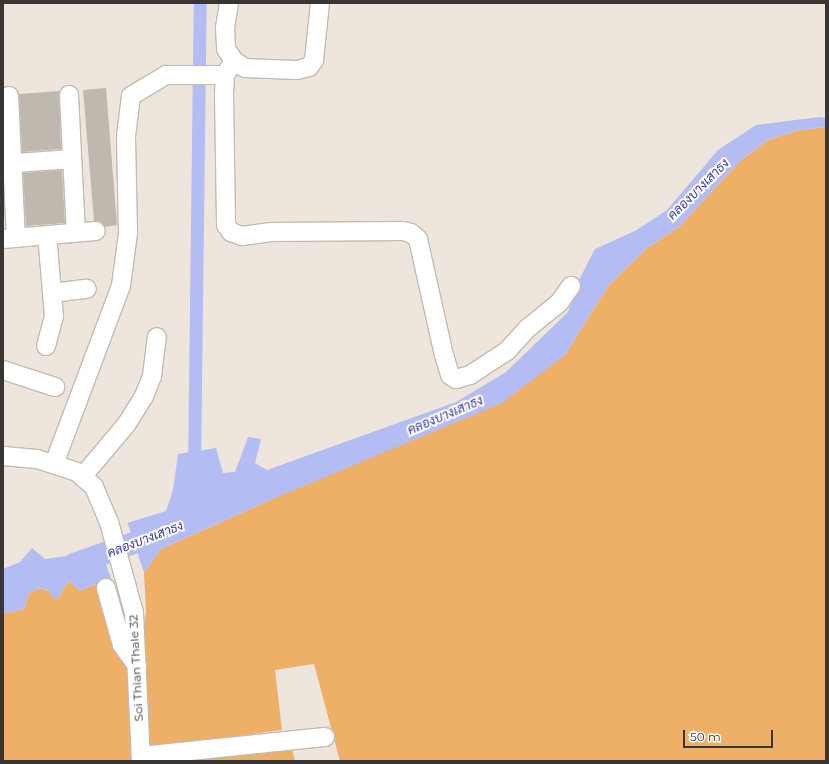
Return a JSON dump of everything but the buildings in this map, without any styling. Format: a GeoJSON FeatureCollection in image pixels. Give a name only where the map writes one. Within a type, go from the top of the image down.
{"type":"FeatureCollection","features":[{"type":"Feature","properties":{"kind":"street"},"geometry":{"type":"LineString","coordinates":[[229,3],[225,27],[226,49],[230,68],[226,225],[231,232],[242,236],[286,232],[403,230],[411,233],[418,239],[450,375],[456,379],[470,375],[507,351],[528,328],[559,303],[571,286]]}},
{"type":"Feature","properties":{"kind":"street"},"geometry":{"type":"LineString","coordinates":[[54,464],[121,286],[128,233],[126,136],[131,96],[166,76],[230,68],[298,70],[309,67],[314,60],[320,3]]}},
{"type":"Feature","properties":{"kind":"street"},"geometry":{"type":"LineString","coordinates":[[69,95],[76,232]]}},
{"type":"Feature","properties":{"kind":"street"},"geometry":{"type":"LineString","coordinates":[[9,96],[8,164],[10,238],[96,231]]}},
{"type":"Feature","properties":{"kind":"street"},"geometry":{"type":"LineString","coordinates":[[8,164],[72,158]]}},
{"type":"Feature","properties":{"kind":"street"},"geometry":{"type":"LineString","coordinates":[[46,346],[54,316],[47,235]]}},
{"type":"Feature","properties":{"kind":"street"},"geometry":{"type":"LineString","coordinates":[[52,293],[87,289]]}},
{"type":"Feature","properties":{"kind":"street"},"geometry":{"type":"LineString","coordinates":[[82,477],[126,425],[144,396],[152,376],[157,337]]}},
{"type":"Feature","properties":{"kind":"street"},"geometry":{"type":"LineString","coordinates":[[3,370],[55,387]]}},
{"type":"Feature","properties":{"kind":"street","name":"Soi Thian Thale 32"},"geometry":{"type":"LineString","coordinates":[[3,456],[37,459],[54,464],[77,472],[94,487],[109,522],[128,586],[134,613],[141,758]]}},
{"type":"Feature","properties":{"kind":"street"},"geometry":{"type":"LineString","coordinates":[[106,588],[122,645],[137,666]]}},
{"type":"Feature","properties":{"kind":"street"},"geometry":{"type":"LineString","coordinates":[[141,758],[325,737]]}},
{"type":"Feature","properties":{"kind":"shaded area"},"geometry":{"type":"Polygon","coordinates":[[[826,127],[826,761],[340,761],[314,664],[275,670],[282,730],[154,747],[148,743],[142,650],[146,610],[144,573],[161,549],[268,501],[565,355],[608,286],[647,248],[680,226],[740,161],[768,140],[799,130],[826,127]]]}},
{"type":"Feature","properties":{"kind":"shaded area"},"geometry":{"type":"Polygon","coordinates":[[[111,578],[117,598],[131,681],[133,761],[3,761],[3,614],[24,609],[29,593],[41,588],[60,596],[63,588],[70,581],[79,591],[111,578]]]}},
{"type":"Feature","properties":{"kind":"shaded area"},"geometry":{"type":"Polygon","coordinates":[[[292,749],[295,761],[160,761],[292,749]]]}},
{"type":"Feature","properties":{"kind":"water"},"geometry":{"type":"Polygon","coordinates":[[[819,117],[826,118],[826,127],[799,130],[768,140],[740,161],[680,226],[647,248],[608,286],[565,355],[502,403],[268,501],[161,549],[144,573],[127,523],[166,511],[173,490],[178,454],[216,448],[223,473],[235,472],[248,437],[261,439],[255,463],[267,470],[456,402],[506,372],[568,312],[579,280],[595,249],[635,231],[667,210],[718,150],[756,125],[819,117]]]}},
{"type":"Feature","properties":{"kind":"water"},"geometry":{"type":"Polygon","coordinates":[[[32,548],[45,559],[101,551],[111,578],[79,591],[70,581],[63,588],[60,597],[53,599],[49,591],[41,588],[29,593],[24,609],[3,614],[3,569],[20,562],[32,548]]]}},
{"type":"Feature","properties":{"kind":"pier"},"geometry":{"type":"Polygon","coordinates":[[[127,521],[144,573],[144,575],[125,524],[127,521]]]}},
{"type":"Feature","properties":{"kind":"waterway"},"geometry":{"type":"LineString","coordinates":[[194,469],[200,3]]}},
{"type":"Feature","properties":{"kind":"waterway","name":"คลองบางเสาธง"},"geometry":{"type":"LineString","coordinates":[[74,564],[162,533]]}}]}
